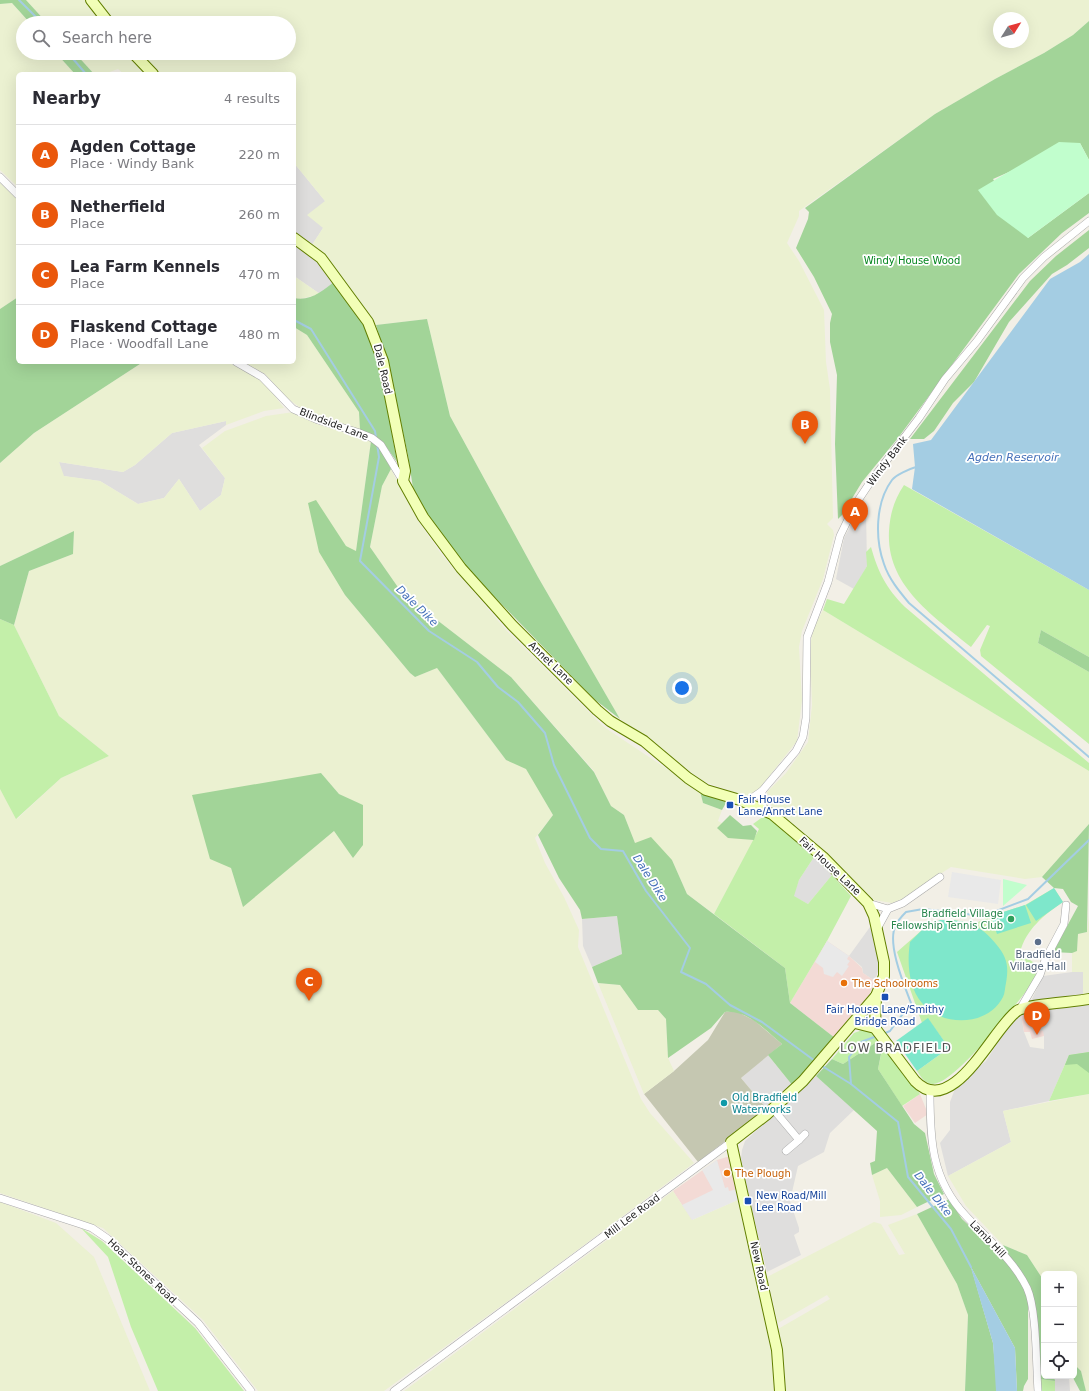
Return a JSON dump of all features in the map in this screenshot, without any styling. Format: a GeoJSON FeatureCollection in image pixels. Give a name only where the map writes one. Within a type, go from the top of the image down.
{"type":"FeatureCollection","features":[{"type":"Feature","properties":{"kind":"street"},"geometry":{"type":"LineString","coordinates":[[91,0],[104,16]]}},
{"type":"Feature","properties":{"kind":"street"},"geometry":{"type":"LineString","coordinates":[[140,60],[151,72]]}},
{"type":"Feature","properties":{"kind":"street"},"geometry":{"type":"LineString","coordinates":[[0,177],[16,192]]}},
{"type":"Feature","properties":{"kind":"street","name":"Windy Bank"},"geometry":{"type":"LineString","coordinates":[[743,801],[762,791],[796,751],[803,737],[806,718],[807,637],[828,582],[840,536],[855,505],[871,481],[919,418],[945,379],[977,341],[1023,278],[1044,257],[1089,221]]}},
{"type":"Feature","properties":{"kind":"street","name":"Dale Road"},"geometry":{"type":"LineString","coordinates":[[296,239],[311,249],[321,258],[360,311],[376,339],[383,362],[405,471],[403,481]]}},
{"type":"Feature","properties":{"kind":"street","name":"Blindside Lane"},"geometry":{"type":"LineString","coordinates":[[240,364],[262,376],[293,409],[318,420],[372,438],[381,445],[403,481]]}},
{"type":"Feature","properties":{"kind":"street","name":"Annet Lane"},"geometry":{"type":"LineString","coordinates":[[403,481],[423,517],[461,568],[512,625],[597,710],[610,721],[644,741],[688,778],[706,790],[743,801]]}},
{"type":"Feature","properties":{"kind":"street"},"geometry":{"type":"LineString","coordinates":[[762,791],[761,798],[764,809]]}},
{"type":"Feature","properties":{"kind":"street","name":"Fair House Lane"},"geometry":{"type":"LineString","coordinates":[[743,801],[764,809],[772,814],[823,857],[868,903],[877,929],[884,962],[884,976],[876,996],[855,1023]]}},
{"type":"Feature","properties":{"kind":"street"},"geometry":{"type":"LineString","coordinates":[[868,903],[888,909],[903,903],[940,877]]}},
{"type":"Feature","properties":{"kind":"street"},"geometry":{"type":"LineString","coordinates":[[855,1023],[875,1028],[887,1042],[914,1081],[921,1088],[930,1091],[947,1087],[980,1057],[1007,1020],[1020,1009],[1040,974],[1045,960],[1064,924],[1066,905]]}},
{"type":"Feature","properties":{"kind":"street"},"geometry":{"type":"LineString","coordinates":[[877,929],[888,909]]}},
{"type":"Feature","properties":{"kind":"street"},"geometry":{"type":"LineString","coordinates":[[875,1028],[876,996]]}},
{"type":"Feature","properties":{"kind":"street"},"geometry":{"type":"LineString","coordinates":[[1020,1009],[1089,999]]}},
{"type":"Feature","properties":{"kind":"street","name":"Mill Lee Road"},"geometry":{"type":"LineString","coordinates":[[394,1391],[731,1142],[773,1109],[803,1081],[855,1023]]}},
{"type":"Feature","properties":{"kind":"street","name":"Lamb Hill"},"geometry":{"type":"LineString","coordinates":[[930,1091],[930,1124],[933,1156],[939,1176],[949,1194],[965,1215],[1005,1256],[1027,1289],[1035,1334],[1038,1391]]}},
{"type":"Feature","properties":{"kind":"street"},"geometry":{"type":"LineString","coordinates":[[773,1109],[799,1140]]}},
{"type":"Feature","properties":{"kind":"street"},"geometry":{"type":"LineString","coordinates":[[786,1151],[805,1134]]}},
{"type":"Feature","properties":{"kind":"street","name":"New Road"},"geometry":{"type":"LineString","coordinates":[[731,1142],[777,1350],[780,1391]]}},
{"type":"Feature","properties":{"kind":"street","name":"Hoar Stones Road"},"geometry":{"type":"LineString","coordinates":[[0,1198],[92,1228],[108,1239],[198,1323],[251,1391]]}},
{"type":"Feature","properties":{"kind":"shaded area"},"geometry":{"type":"Polygon","coordinates":[[[26,0],[86,0],[98,16],[41,16],[26,0]]]}},
{"type":"Feature","properties":{"kind":"shaded area"},"geometry":{"type":"Polygon","coordinates":[[[97,0],[1089,0],[1089,21],[1073,35],[1044,53],[995,79],[935,114],[799,211],[799,216],[787,243],[799,261],[824,310],[826,362],[830,389],[833,518],[827,524],[833,530],[834,535],[823,579],[802,631],[799,647],[802,700],[797,741],[759,789],[746,797],[703,781],[620,719],[538,577],[450,416],[427,319],[376,325],[327,259],[312,245],[323,228],[307,215],[325,201],[296,165],[296,72],[157,72],[146,60],[296,60],[296,16],[109,16],[97,0]]]}},
{"type":"Feature","properties":{"kind":"shaded area"},"geometry":{"type":"Polygon","coordinates":[[[12,3],[24,16],[16,16],[16,60],[62,60],[73,72],[16,72],[16,185],[0,170],[0,4],[12,3]]]}},
{"type":"Feature","properties":{"kind":"shaded area"},"geometry":{"type":"Polygon","coordinates":[[[81,60],[134,60],[145,72],[122,72],[118,69],[110,72],[92,72],[81,60]]]}},
{"type":"Feature","properties":{"kind":"shaded area"},"geometry":{"type":"Polygon","coordinates":[[[296,165],[325,201],[323,228],[312,245],[296,235],[296,165]]]}},
{"type":"Feature","properties":{"kind":"shaded area"},"geometry":{"type":"Polygon","coordinates":[[[0,183],[16,197],[16,298],[0,309],[0,183]]]}},
{"type":"Feature","properties":{"kind":"shaded area"},"geometry":{"type":"Polygon","coordinates":[[[296,245],[312,255],[335,281],[320,294],[296,277],[296,245]]]}},
{"type":"Feature","properties":{"kind":"shaded area"},"geometry":{"type":"Polygon","coordinates":[[[296,277],[320,294],[300,299],[296,298],[296,277]]]}},
{"type":"Feature","properties":{"kind":"shaded area"},"geometry":{"type":"Polygon","coordinates":[[[296,328],[307,335],[359,412],[360,430],[308,412],[287,398],[265,374],[247,364],[296,364],[296,328]]]}},
{"type":"Feature","properties":{"kind":"shaded area"},"geometry":{"type":"Polygon","coordinates":[[[140,364],[231,364],[262,379],[284,408],[264,411],[226,425],[226,421],[172,433],[135,465],[123,472],[59,462],[64,476],[100,481],[138,504],[164,498],[179,479],[200,511],[221,495],[225,478],[202,448],[225,431],[266,416],[294,412],[317,424],[371,441],[356,551],[346,547],[315,500],[345,595],[410,673],[415,677],[437,668],[506,760],[526,768],[553,815],[535,838],[545,863],[564,897],[579,930],[578,947],[641,1099],[650,1113],[694,1163],[384,1391],[258,1391],[203,1320],[103,1228],[0,1193],[0,789],[17,819],[61,778],[109,756],[59,716],[14,625],[29,571],[73,554],[74,531],[0,566],[0,463],[34,433],[140,364]],[[321,773],[231,868],[243,906],[334,831],[354,858],[363,806],[339,794],[321,773]]]}},
{"type":"Feature","properties":{"kind":"shaded area"},"geometry":{"type":"Polygon","coordinates":[[[226,421],[226,425],[199,445],[225,478],[221,495],[200,511],[179,479],[164,498],[138,504],[100,481],[63,476],[59,462],[123,472],[135,465],[172,433],[226,421]]]}},
{"type":"Feature","properties":{"kind":"shaded area"},"geometry":{"type":"Polygon","coordinates":[[[391,469],[418,521],[442,555],[506,630],[604,727],[700,791],[703,803],[722,810],[718,821],[754,840],[714,914],[687,894],[672,860],[635,843],[624,815],[611,806],[594,771],[511,677],[402,593],[370,547],[382,486],[391,469]]]}},
{"type":"Feature","properties":{"kind":"shaded area"},"geometry":{"type":"Polygon","coordinates":[[[860,508],[866,510],[867,566],[854,589],[836,579],[844,538],[860,508]]]}},
{"type":"Feature","properties":{"kind":"shaded area"},"geometry":{"type":"Polygon","coordinates":[[[823,610],[1089,771],[1089,824],[1042,877],[1025,879],[951,867],[902,899],[892,903],[874,900],[826,852],[770,804],[767,792],[786,773],[808,742],[812,705],[810,645],[814,627],[823,610]]]}},
{"type":"Feature","properties":{"kind":"shaded area"},"geometry":{"type":"Polygon","coordinates":[[[814,857],[832,875],[808,904],[793,896],[799,880],[814,857]]]}},
{"type":"Feature","properties":{"kind":"shaded area"},"geometry":{"type":"Polygon","coordinates":[[[952,872],[1001,880],[998,904],[948,897],[952,872]]]}},
{"type":"Feature","properties":{"kind":"shaded area"},"geometry":{"type":"Polygon","coordinates":[[[617,916],[622,954],[592,967],[583,946],[582,919],[617,916]]]}},
{"type":"Feature","properties":{"kind":"shaded area"},"geometry":{"type":"Polygon","coordinates":[[[1089,916],[1089,996],[1083,997],[1083,972],[1072,972],[1072,953],[1077,950],[1078,934],[1087,932],[1089,916]]]}},
{"type":"Feature","properties":{"kind":"shaded area"},"geometry":{"type":"Polygon","coordinates":[[[870,927],[881,961],[875,981],[863,973],[862,967],[849,956],[870,927]]]}},
{"type":"Feature","properties":{"kind":"shaded area"},"geometry":{"type":"Polygon","coordinates":[[[827,941],[849,956],[862,968],[863,973],[875,981],[866,1003],[835,1038],[790,1003],[827,941]]]}},
{"type":"Feature","properties":{"kind":"shaded area"},"geometry":{"type":"Polygon","coordinates":[[[827,941],[849,956],[847,959],[850,961],[847,965],[849,966],[842,976],[837,972],[833,977],[824,974],[823,968],[815,962],[827,941]]]}},
{"type":"Feature","properties":{"kind":"shaded area"},"geometry":{"type":"Polygon","coordinates":[[[1083,972],[1083,997],[1068,1000],[1031,1001],[1043,976],[1083,972]]]}},
{"type":"Feature","properties":{"kind":"shaded area"},"geometry":{"type":"Polygon","coordinates":[[[598,983],[620,985],[638,1010],[658,1010],[666,1019],[668,1058],[674,1071],[644,1094],[598,983]]]}},
{"type":"Feature","properties":{"kind":"shaded area"},"geometry":{"type":"Polygon","coordinates":[[[1089,1002],[1089,1052],[1069,1055],[1049,1101],[1003,1111],[1011,1142],[948,1176],[940,1143],[950,1130],[950,1102],[956,1086],[986,1061],[1008,1027],[1021,1014],[1024,1032],[1030,1047],[1044,1049],[1044,1036],[1037,1027],[1035,1010],[1089,1002]]]}},
{"type":"Feature","properties":{"kind":"shaded area"},"geometry":{"type":"Polygon","coordinates":[[[1035,1010],[1037,1027],[1039,1030],[1043,1031],[1044,1036],[1032,1039],[1030,1032],[1024,1032],[1021,1014],[1035,1010]]]}},
{"type":"Feature","properties":{"kind":"shaded area"},"geometry":{"type":"Polygon","coordinates":[[[736,1011],[755,1021],[782,1044],[741,1078],[767,1109],[698,1162],[644,1094],[674,1071],[708,1040],[725,1012],[736,1011]]]}},
{"type":"Feature","properties":{"kind":"shaded area"},"geometry":{"type":"Polygon","coordinates":[[[768,1055],[793,1086],[767,1109],[741,1078],[768,1055]]]}},
{"type":"Feature","properties":{"kind":"shaded area"},"geometry":{"type":"Polygon","coordinates":[[[816,1076],[854,1110],[830,1133],[824,1152],[798,1166],[790,1201],[799,1228],[799,1232],[794,1235],[801,1255],[767,1272],[741,1158],[742,1150],[745,1141],[816,1076]]]}},
{"type":"Feature","properties":{"kind":"shaded area"},"geometry":{"type":"Polygon","coordinates":[[[920,1094],[928,1114],[915,1123],[903,1106],[920,1094]]]}},
{"type":"Feature","properties":{"kind":"shaded area"},"geometry":{"type":"Polygon","coordinates":[[[1089,1094],[1089,1391],[1086,1391],[1081,1371],[1077,1367],[1077,1271],[1041,1271],[1041,1276],[1027,1255],[1003,1245],[966,1206],[948,1176],[1011,1142],[1003,1111],[1089,1094]]]}},
{"type":"Feature","properties":{"kind":"shaded area"},"geometry":{"type":"Polygon","coordinates":[[[730,1156],[738,1189],[692,1220],[673,1191],[717,1160],[730,1156]]]}},
{"type":"Feature","properties":{"kind":"shaded area"},"geometry":{"type":"Polygon","coordinates":[[[717,1160],[725,1188],[728,1187],[729,1191],[738,1189],[740,1199],[692,1220],[682,1205],[713,1190],[702,1170],[717,1160]]]}},
{"type":"Feature","properties":{"kind":"shaded area"},"geometry":{"type":"Polygon","coordinates":[[[887,1168],[917,1207],[901,1215],[880,1217],[880,1201],[872,1175],[887,1168]]]}},
{"type":"Feature","properties":{"kind":"shaded area"},"geometry":{"type":"Polygon","coordinates":[[[673,1191],[692,1220],[740,1199],[773,1357],[777,1391],[404,1391],[673,1191]]]}},
{"type":"Feature","properties":{"kind":"shaded area"},"geometry":{"type":"Polygon","coordinates":[[[0,1202],[56,1223],[94,1257],[150,1391],[0,1391],[0,1202]]]}},
{"type":"Feature","properties":{"kind":"shaded area"},"geometry":{"type":"Polygon","coordinates":[[[917,1214],[957,1284],[968,1315],[965,1391],[786,1391],[778,1329],[830,1299],[827,1295],[778,1323],[767,1277],[874,1222],[881,1224],[899,1255],[905,1254],[888,1225],[917,1214]]]}},
{"type":"Feature","properties":{"kind":"shaded area"},"geometry":{"type":"Polygon","coordinates":[[[1054,1379],[1069,1379],[1070,1391],[1055,1391],[1054,1379]]]}},
{"type":"Feature","properties":{"kind":"green space"},"geometry":{"type":"Polygon","coordinates":[[[0,0],[26,0],[41,16],[24,16],[12,3],[0,4],[0,0]]]}},
{"type":"Feature","properties":{"kind":"green space","name":"Windy House Wood"},"geometry":{"type":"Polygon","coordinates":[[[1089,21],[1089,160],[1080,143],[993,179],[1028,238],[1089,193],[1089,213],[1062,233],[1019,274],[898,438],[862,482],[838,519],[835,444],[837,375],[830,342],[830,323],[832,314],[814,277],[796,248],[808,219],[809,212],[805,208],[935,114],[995,79],[1044,53],[1073,35],[1089,21]]]}},
{"type":"Feature","properties":{"kind":"green space"},"geometry":{"type":"Polygon","coordinates":[[[62,60],[81,60],[92,72],[73,72],[62,60]]]}},
{"type":"Feature","properties":{"kind":"green space"},"geometry":{"type":"Polygon","coordinates":[[[1059,142],[1080,143],[1089,160],[1089,193],[1028,238],[997,215],[978,190],[1059,142]]]}},
{"type":"Feature","properties":{"kind":"green space"},"geometry":{"type":"Polygon","coordinates":[[[1089,230],[1089,248],[1067,265],[1052,274],[1009,322],[974,382],[953,403],[934,431],[924,439],[910,439],[1030,281],[1056,256],[1089,230]]]}},
{"type":"Feature","properties":{"kind":"green space"},"geometry":{"type":"Polygon","coordinates":[[[335,281],[363,322],[379,363],[397,462],[382,441],[360,430],[359,412],[307,335],[296,328],[296,298],[311,297],[335,281]]]}},
{"type":"Feature","properties":{"kind":"green space"},"geometry":{"type":"Polygon","coordinates":[[[16,298],[16,364],[140,364],[34,433],[0,463],[0,309],[16,298]]]}},
{"type":"Feature","properties":{"kind":"green space"},"geometry":{"type":"Polygon","coordinates":[[[427,319],[450,416],[538,577],[620,719],[594,699],[463,564],[414,495],[408,455],[387,361],[376,325],[427,319]]]}},
{"type":"Feature","properties":{"kind":"green space"},"geometry":{"type":"Polygon","coordinates":[[[371,441],[380,447],[391,469],[382,486],[370,547],[402,593],[511,677],[594,772],[611,806],[624,815],[635,843],[651,837],[672,860],[687,894],[785,968],[790,1003],[835,1038],[793,1086],[768,1055],[782,1044],[763,1027],[749,1018],[733,1012],[725,1012],[711,1028],[668,1058],[666,1019],[658,1010],[638,1010],[620,985],[598,983],[592,967],[622,954],[617,916],[582,919],[580,910],[559,878],[538,835],[553,815],[526,769],[506,760],[437,668],[415,677],[410,673],[345,595],[319,552],[308,503],[316,500],[346,546],[356,551],[371,441]]]}},
{"type":"Feature","properties":{"kind":"green space"},"geometry":{"type":"Polygon","coordinates":[[[904,485],[1089,590],[1089,657],[1041,630],[1038,643],[1089,672],[1089,744],[981,656],[980,650],[990,626],[987,625],[971,647],[928,611],[904,584],[895,568],[890,551],[889,531],[893,507],[904,485]]]}},
{"type":"Feature","properties":{"kind":"green space"},"geometry":{"type":"Polygon","coordinates":[[[74,531],[73,554],[29,571],[14,625],[0,619],[0,566],[74,531]]]}},
{"type":"Feature","properties":{"kind":"green space"},"geometry":{"type":"Polygon","coordinates":[[[871,547],[884,579],[905,607],[1089,763],[1089,771],[823,610],[827,599],[844,604],[867,566],[866,552],[871,547]]]}},
{"type":"Feature","properties":{"kind":"green space"},"geometry":{"type":"Polygon","coordinates":[[[0,619],[14,625],[59,716],[109,756],[61,778],[16,819],[0,789],[0,619]]]}},
{"type":"Feature","properties":{"kind":"green space"},"geometry":{"type":"Polygon","coordinates":[[[1041,630],[1089,657],[1089,672],[1038,643],[1041,630]]]}},
{"type":"Feature","properties":{"kind":"green space"},"geometry":{"type":"Polygon","coordinates":[[[321,773],[339,794],[363,805],[363,845],[353,858],[334,831],[243,907],[231,868],[210,859],[192,795],[321,773]]]}},
{"type":"Feature","properties":{"kind":"green space"},"geometry":{"type":"Polygon","coordinates":[[[700,791],[727,801],[722,810],[703,803],[700,791]]]}},
{"type":"Feature","properties":{"kind":"green space"},"geometry":{"type":"Polygon","coordinates":[[[730,815],[743,826],[751,825],[757,831],[754,840],[728,838],[717,828],[730,815]]]}},
{"type":"Feature","properties":{"kind":"green space"},"geometry":{"type":"Polygon","coordinates":[[[764,816],[768,817],[814,857],[799,880],[794,896],[808,904],[832,875],[851,896],[827,941],[790,1003],[785,968],[714,914],[759,829],[753,824],[764,816]]]}},
{"type":"Feature","properties":{"kind":"green space"},"geometry":{"type":"Polygon","coordinates":[[[1089,824],[1087,932],[1078,934],[1077,951],[1072,953],[1053,952],[1078,906],[1071,902],[1063,889],[1054,888],[1042,877],[1089,824]]]}},
{"type":"Feature","properties":{"kind":"green space"},"geometry":{"type":"Polygon","coordinates":[[[1003,879],[1027,885],[1003,906],[1003,879]]]}},
{"type":"Feature","properties":{"kind":"green space"},"geometry":{"type":"Polygon","coordinates":[[[1054,888],[1063,902],[1043,917],[1031,930],[1026,937],[1020,953],[1040,967],[1039,975],[989,1037],[957,1070],[944,1080],[933,1084],[925,1081],[917,1071],[949,1048],[928,1019],[922,1023],[897,952],[922,930],[940,920],[954,920],[974,924],[991,916],[1025,905],[1054,888]]]}},
{"type":"Feature","properties":{"kind":"green space","name":"Bradfield Village Fellowship Tennis Club"},"geometry":{"type":"Polygon","coordinates":[[[1054,888],[1063,902],[1036,921],[1026,905],[1054,888]]]}},
{"type":"Feature","properties":{"kind":"green space","name":"Bradfield Village Fellowship Tennis Club"},"geometry":{"type":"Polygon","coordinates":[[[1025,905],[1031,923],[997,934],[991,916],[1025,905]]]}},
{"type":"Feature","properties":{"kind":"green space"},"geometry":{"type":"Polygon","coordinates":[[[940,920],[964,922],[978,927],[990,937],[1003,953],[1007,967],[1004,994],[996,1007],[987,1014],[976,1018],[952,1020],[930,1011],[917,997],[911,982],[909,965],[910,942],[922,930],[940,920]]]}},
{"type":"Feature","properties":{"kind":"green space"},"geometry":{"type":"Polygon","coordinates":[[[928,1018],[949,1048],[917,1071],[896,1041],[928,1018]]]}},
{"type":"Feature","properties":{"kind":"green space"},"geometry":{"type":"Polygon","coordinates":[[[865,1029],[873,1031],[920,1094],[902,1106],[878,1069],[882,1050],[875,1043],[843,1064],[832,1059],[854,1033],[865,1029]]]}},
{"type":"Feature","properties":{"kind":"green space"},"geometry":{"type":"Polygon","coordinates":[[[875,1043],[882,1049],[878,1069],[914,1124],[925,1133],[934,1174],[944,1194],[917,1207],[887,1168],[872,1175],[870,1163],[875,1161],[877,1131],[816,1076],[832,1059],[843,1064],[875,1043]]]}},
{"type":"Feature","properties":{"kind":"green space"},"geometry":{"type":"Polygon","coordinates":[[[1089,1052],[1089,1094],[1049,1101],[1069,1055],[1089,1052]]]}},
{"type":"Feature","properties":{"kind":"green space"},"geometry":{"type":"Polygon","coordinates":[[[1089,1052],[1089,1073],[1077,1064],[1065,1065],[1069,1055],[1089,1052]]]}},
{"type":"Feature","properties":{"kind":"green space"},"geometry":{"type":"Polygon","coordinates":[[[949,1199],[962,1219],[989,1244],[1011,1268],[1028,1292],[1028,1379],[1023,1391],[1017,1391],[1015,1348],[971,1267],[993,1343],[997,1388],[996,1391],[965,1391],[968,1315],[957,1284],[917,1214],[949,1199]]]}},
{"type":"Feature","properties":{"kind":"green space"},"geometry":{"type":"Polygon","coordinates":[[[81,1228],[102,1241],[195,1328],[244,1391],[158,1391],[131,1327],[108,1257],[81,1228]]]}},
{"type":"Feature","properties":{"kind":"green space"},"geometry":{"type":"Polygon","coordinates":[[[1003,1245],[1027,1255],[1041,1276],[1041,1379],[1055,1379],[1055,1381],[1039,1379],[1040,1362],[1038,1328],[1035,1312],[1012,1260],[1003,1245]]]}},
{"type":"Feature","properties":{"kind":"green space"},"geometry":{"type":"Polygon","coordinates":[[[1077,1367],[1081,1371],[1086,1391],[1080,1391],[1074,1379],[1077,1379],[1077,1367]]]}},
{"type":"Feature","properties":{"kind":"green space"},"geometry":{"type":"Polygon","coordinates":[[[1039,1379],[1055,1381],[1055,1391],[1040,1391],[1039,1379]]]}},
{"type":"Feature","properties":{"kind":"water","name":"Agden Reservoir"},"geometry":{"type":"Polygon","coordinates":[[[1089,254],[1089,590],[912,489],[915,467],[913,444],[931,440],[1050,279],[1080,262],[1089,254]]]}},
{"type":"Feature","properties":{"kind":"water"},"geometry":{"type":"Polygon","coordinates":[[[970,1265],[1015,1348],[1017,1391],[996,1391],[993,1343],[970,1265]]]}},
{"type":"Feature","properties":{"kind":"waterway","name":"Dale Dike"},"geometry":{"type":"LineString","coordinates":[[19,0],[35,16]]}},
{"type":"Feature","properties":{"kind":"waterway","name":"Dale Dike"},"geometry":{"type":"LineString","coordinates":[[74,60],[84,72]]}},
{"type":"Feature","properties":{"kind":"waterway","name":"Dale Dike"},"geometry":{"type":"LineString","coordinates":[[296,321],[311,329],[375,431],[376,438]]}},
{"type":"Feature","properties":{"kind":"waterway","name":"Dale Dike"},"geometry":{"type":"LineString","coordinates":[[377,444],[379,457],[360,561],[429,631],[477,662],[498,687],[518,702],[545,733],[554,765],[590,838],[601,849],[623,851],[646,891],[690,948],[681,972],[706,984],[730,1005],[762,1022],[815,1061]]}},
{"type":"Feature","properties":{"kind":"waterway"},"geometry":{"type":"LineString","coordinates":[[916,467],[896,476],[886,489],[882,499],[878,521],[879,544],[884,564],[891,580],[909,603],[1089,757]]}},
{"type":"Feature","properties":{"kind":"waterway"},"geometry":{"type":"LineString","coordinates":[[883,1034],[890,1031],[911,1003],[897,964],[893,942],[893,932],[896,925],[906,912],[923,909],[983,916],[1028,899],[1089,840]]}},
{"type":"Feature","properties":{"kind":"waterway"},"geometry":{"type":"LineString","coordinates":[[851,1084],[849,1057],[861,1042],[877,1036]]}},
{"type":"Feature","properties":{"kind":"waterway","name":"Dale Dike"},"geometry":{"type":"LineString","coordinates":[[822,1066],[851,1084],[898,1122],[908,1177],[951,1229],[971,1267]]}},
{"type":"Feature","properties":{"kind":"place","name":"Netherfield"},"geometry":{"type":"Point","coordinates":[805,444]}},
{"type":"Feature","properties":{"kind":"place","name":"Agden Cottage"},"geometry":{"type":"Point","coordinates":[855,531]}},
{"type":"Feature","properties":{"kind":"place","name":"Fair House Lane/Annet Lane"},"geometry":{"type":"Point","coordinates":[730,805]}},
{"type":"Feature","properties":{"kind":"place","name":"Bradfield Village Fellowship Tennis Club"},"geometry":{"type":"Point","coordinates":[1011,919]}},
{"type":"Feature","properties":{"kind":"place","name":"Bradfield Village Hall"},"geometry":{"type":"Point","coordinates":[1038,942]}},
{"type":"Feature","properties":{"kind":"place","name":"The Schoolrooms"},"geometry":{"type":"Point","coordinates":[844,983]}},
{"type":"Feature","properties":{"kind":"place","name":"Fair House Lane/Smithy Bridge Road"},"geometry":{"type":"Point","coordinates":[885,997]}},
{"type":"Feature","properties":{"kind":"place","name":"Lea Farm Kennels"},"geometry":{"type":"Point","coordinates":[309,1001]}},
{"type":"Feature","properties":{"kind":"place","name":"Flaskend Cottage"},"geometry":{"type":"Point","coordinates":[1037,1035]}},
{"type":"Feature","properties":{"kind":"place","name":"Old Bradfield Waterworks"},"geometry":{"type":"Point","coordinates":[724,1103]}},
{"type":"Feature","properties":{"kind":"place","name":"The Plough"},"geometry":{"type":"Point","coordinates":[727,1173]}},
{"type":"Feature","properties":{"kind":"place","name":"New Road/Mill Lee Road"},"geometry":{"type":"Point","coordinates":[748,1201]}},
{"type":"Feature","properties":{"kind":"district","name":"LOW BRADFIELD"},"geometry":{"type":"Point","coordinates":[896,1048]}}]}
